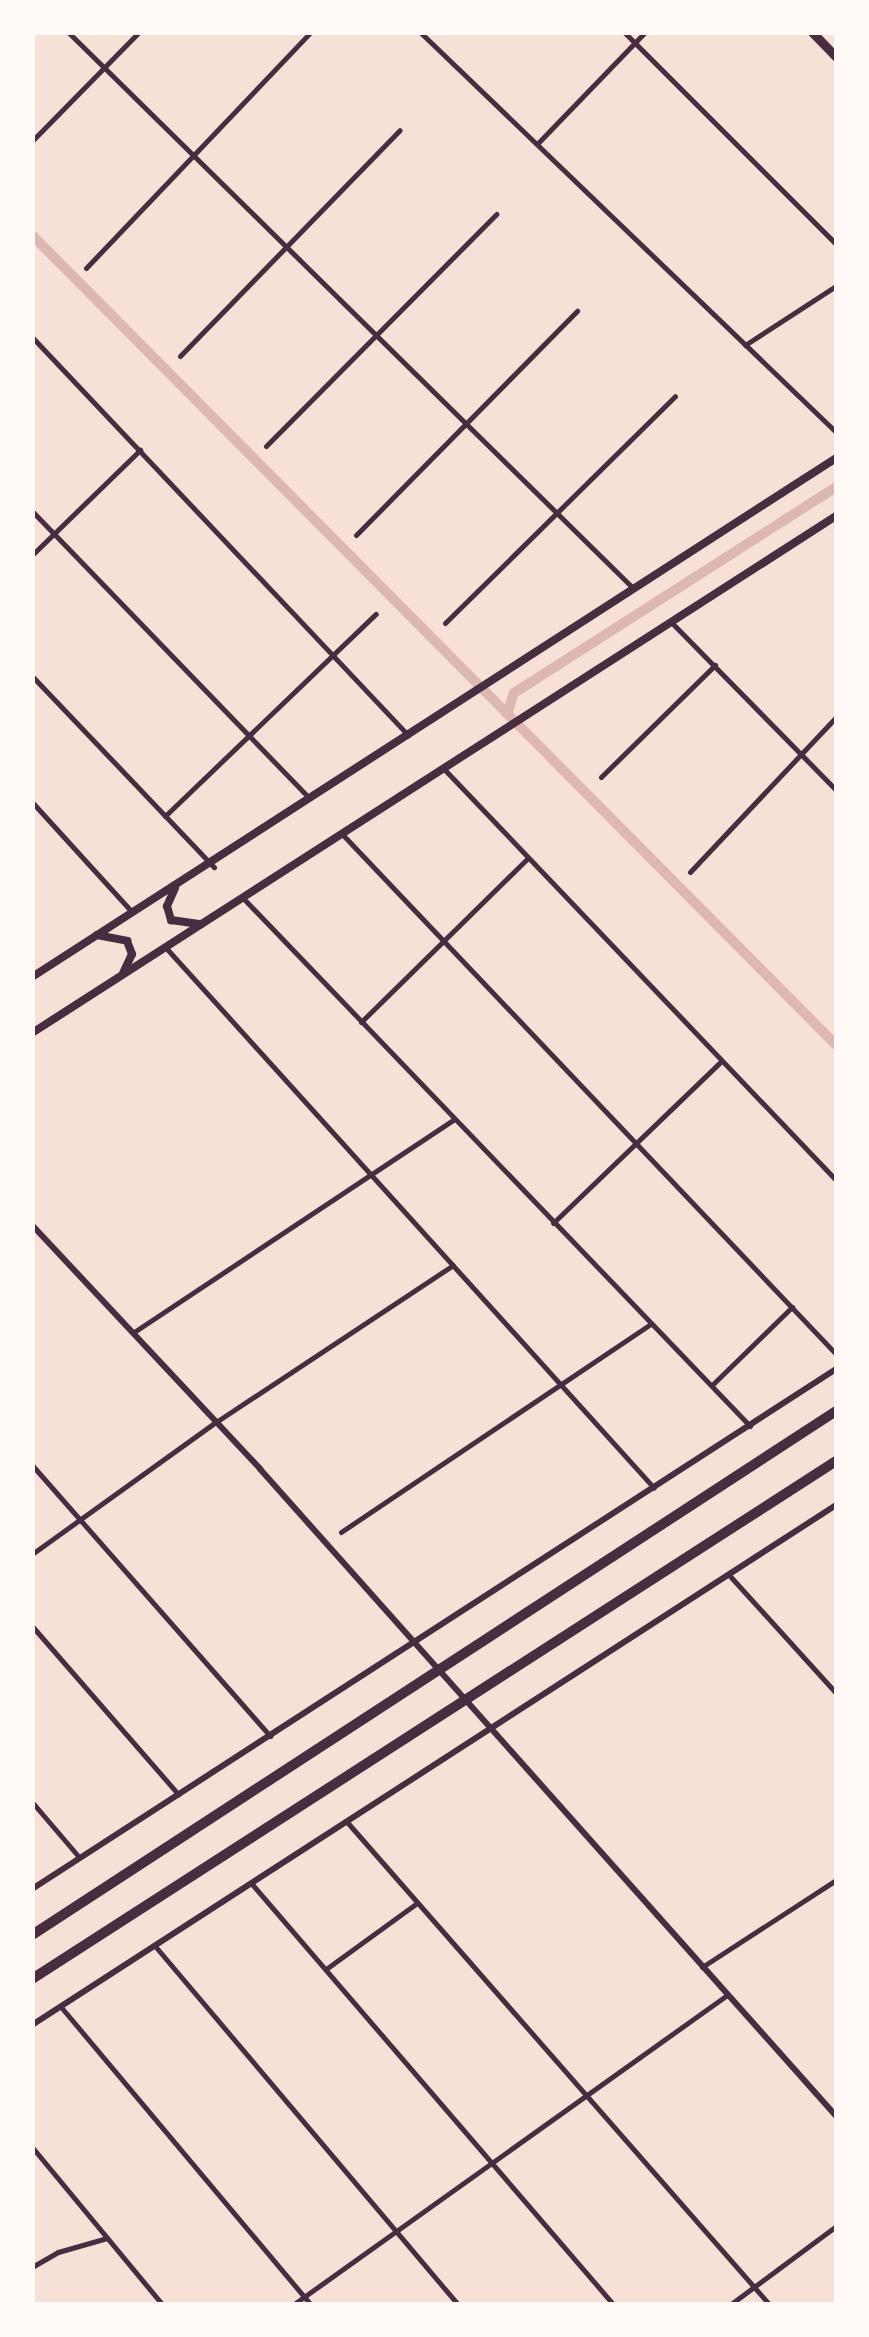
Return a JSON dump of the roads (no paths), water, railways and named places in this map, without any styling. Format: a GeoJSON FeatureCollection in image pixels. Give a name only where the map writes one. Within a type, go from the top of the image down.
{"type":"FeatureCollection","features":[{"type":"Feature","properties":{"kind":"highway"},"geometry":{"type":"LineString","coordinates":[[812,32],[836,57]]}},
{"type":"Feature","properties":{"kind":"highway"},"geometry":{"type":"LineString","coordinates":[[32,1935],[836,1411]]}},
{"type":"Feature","properties":{"kind":"highway"},"geometry":{"type":"LineString","coordinates":[[32,1980],[836,1461]]}},
{"type":"Feature","properties":{"kind":"main road"},"geometry":{"type":"LineString","coordinates":[[32,977],[212,865],[836,458]]}},
{"type":"Feature","properties":{"kind":"main road"},"geometry":{"type":"LineString","coordinates":[[32,1033],[836,516]]}},
{"type":"Feature","properties":{"kind":"main road"},"geometry":{"type":"LineString","coordinates":[[177,884],[167,906],[171,920],[206,923]]}},
{"type":"Feature","properties":{"kind":"main road"},"geometry":{"type":"LineString","coordinates":[[97,936],[122,938],[131,947],[121,976]]}},
{"type":"Feature","properties":{"kind":"street"},"geometry":{"type":"LineString","coordinates":[[68,32],[634,589]]}},
{"type":"Feature","properties":{"kind":"street"},"geometry":{"type":"LineString","coordinates":[[32,141],[139,32]]}},
{"type":"Feature","properties":{"kind":"street"},"geometry":{"type":"LineString","coordinates":[[420,32],[836,432]]}},
{"type":"Feature","properties":{"kind":"street"},"geometry":{"type":"LineString","coordinates":[[624,32],[836,244]]}},
{"type":"Feature","properties":{"kind":"street"},"geometry":{"type":"LineString","coordinates":[[537,144],[645,32]]}},
{"type":"Feature","properties":{"kind":"street"},"geometry":{"type":"LineString","coordinates":[[86,268],[310,33]]}},
{"type":"Feature","properties":{"kind":"street"},"geometry":{"type":"LineString","coordinates":[[180,356],[400,130]]}},
{"type":"Feature","properties":{"kind":"street"},"geometry":{"type":"LineString","coordinates":[[266,446],[496,214]]}},
{"type":"Feature","properties":{"kind":"street"},"geometry":{"type":"LineString","coordinates":[[745,344],[836,286]]}},
{"type":"Feature","properties":{"kind":"street"},"geometry":{"type":"LineString","coordinates":[[356,536],[577,311]]}},
{"type":"Feature","properties":{"kind":"street"},"geometry":{"type":"LineString","coordinates":[[32,338],[408,735]]}},
{"type":"Feature","properties":{"kind":"street"},"geometry":{"type":"LineString","coordinates":[[445,623],[675,396]]}},
{"type":"Feature","properties":{"kind":"street"},"geometry":{"type":"LineString","coordinates":[[32,556],[140,450]]}},
{"type":"Feature","properties":{"kind":"street"},"geometry":{"type":"LineString","coordinates":[[32,511],[310,799]]}},
{"type":"Feature","properties":{"kind":"street"},"geometry":{"type":"LineString","coordinates":[[165,816],[376,614]]}},
{"type":"Feature","properties":{"kind":"street"},"geometry":{"type":"LineString","coordinates":[[672,622],[836,790]]}},
{"type":"Feature","properties":{"kind":"street"},"geometry":{"type":"LineString","coordinates":[[602,777],[715,664]]}},
{"type":"Feature","properties":{"kind":"street"},"geometry":{"type":"LineString","coordinates":[[32,676],[212,865]]}},
{"type":"Feature","properties":{"kind":"street"},"geometry":{"type":"LineString","coordinates":[[690,872],[836,717]]}},
{"type":"Feature","properties":{"kind":"street"},"geometry":{"type":"LineString","coordinates":[[442,767],[719,1063],[836,1180]]}},
{"type":"Feature","properties":{"kind":"street"},"geometry":{"type":"LineString","coordinates":[[32,802],[132,912]]}},
{"type":"Feature","properties":{"kind":"street"},"geometry":{"type":"LineString","coordinates":[[340,833],[836,1354]]}},
{"type":"Feature","properties":{"kind":"street"},"geometry":{"type":"LineString","coordinates":[[361,1022],[528,858]]}},
{"type":"Feature","properties":{"kind":"street"},"geometry":{"type":"LineString","coordinates":[[243,898],[751,1426]]}},
{"type":"Feature","properties":{"kind":"street"},"geometry":{"type":"LineString","coordinates":[[168,949],[654,1488]]}},
{"type":"Feature","properties":{"kind":"street"},"geometry":{"type":"LineString","coordinates":[[552,1223],[719,1063]]}},
{"type":"Feature","properties":{"kind":"street"},"geometry":{"type":"LineString","coordinates":[[134,1332],[454,1120]]}},
{"type":"Feature","properties":{"kind":"street"},"geometry":{"type":"LineString","coordinates":[[32,1225],[260,1469],[836,2116]]}},
{"type":"Feature","properties":{"kind":"street"},"geometry":{"type":"LineString","coordinates":[[32,1554],[216,1422],[453,1265]]}},
{"type":"Feature","properties":{"kind":"street"},"geometry":{"type":"LineString","coordinates":[[711,1386],[792,1306]]}},
{"type":"Feature","properties":{"kind":"street"},"geometry":{"type":"LineString","coordinates":[[341,1532],[652,1324]]}},
{"type":"Feature","properties":{"kind":"street"},"geometry":{"type":"LineString","coordinates":[[32,1889],[836,1369]]}},
{"type":"Feature","properties":{"kind":"street"},"geometry":{"type":"LineString","coordinates":[[32,1465],[270,1736]]}},
{"type":"Feature","properties":{"kind":"street"},"geometry":{"type":"LineString","coordinates":[[32,2025],[836,1505]]}},
{"type":"Feature","properties":{"kind":"street"},"geometry":{"type":"LineString","coordinates":[[730,1575],[836,1693]]}},
{"type":"Feature","properties":{"kind":"street"},"geometry":{"type":"LineString","coordinates":[[32,1626],[179,1795]]}},
{"type":"Feature","properties":{"kind":"street"},"geometry":{"type":"LineString","coordinates":[[32,1802],[80,1858]]}},
{"type":"Feature","properties":{"kind":"street"},"geometry":{"type":"LineString","coordinates":[[346,1822],[769,2304]]}},
{"type":"Feature","properties":{"kind":"street"},"geometry":{"type":"LineString","coordinates":[[702,1967],[836,1880]]}},
{"type":"Feature","properties":{"kind":"street"},"geometry":{"type":"LineString","coordinates":[[251,1883],[613,2304]]}},
{"type":"Feature","properties":{"kind":"street"},"geometry":{"type":"LineString","coordinates":[[326,1968],[418,1902]]}},
{"type":"Feature","properties":{"kind":"street"},"geometry":{"type":"LineString","coordinates":[[154,1946],[458,2304]]}},
{"type":"Feature","properties":{"kind":"street"},"geometry":{"type":"LineString","coordinates":[[294,2304],[727,1995]]}},
{"type":"Feature","properties":{"kind":"street"},"geometry":{"type":"LineString","coordinates":[[61,2007],[310,2304]]}},
{"type":"Feature","properties":{"kind":"street"},"geometry":{"type":"LineString","coordinates":[[32,2147],[162,2304]]}},
{"type":"Feature","properties":{"kind":"street"},"geometry":{"type":"LineString","coordinates":[[731,2304],[836,2226]]}},
{"type":"Feature","properties":{"kind":"street"},"geometry":{"type":"LineString","coordinates":[[32,2267],[58,2252],[107,2238]]}},
{"type":"Feature","properties":{"kind":"waterway"},"geometry":{"type":"LineString","coordinates":[[32,235],[836,1045]]}},
{"type":"Feature","properties":{"kind":"waterway"},"geometry":{"type":"LineString","coordinates":[[507,714],[514,693],[836,487]]}}]}
